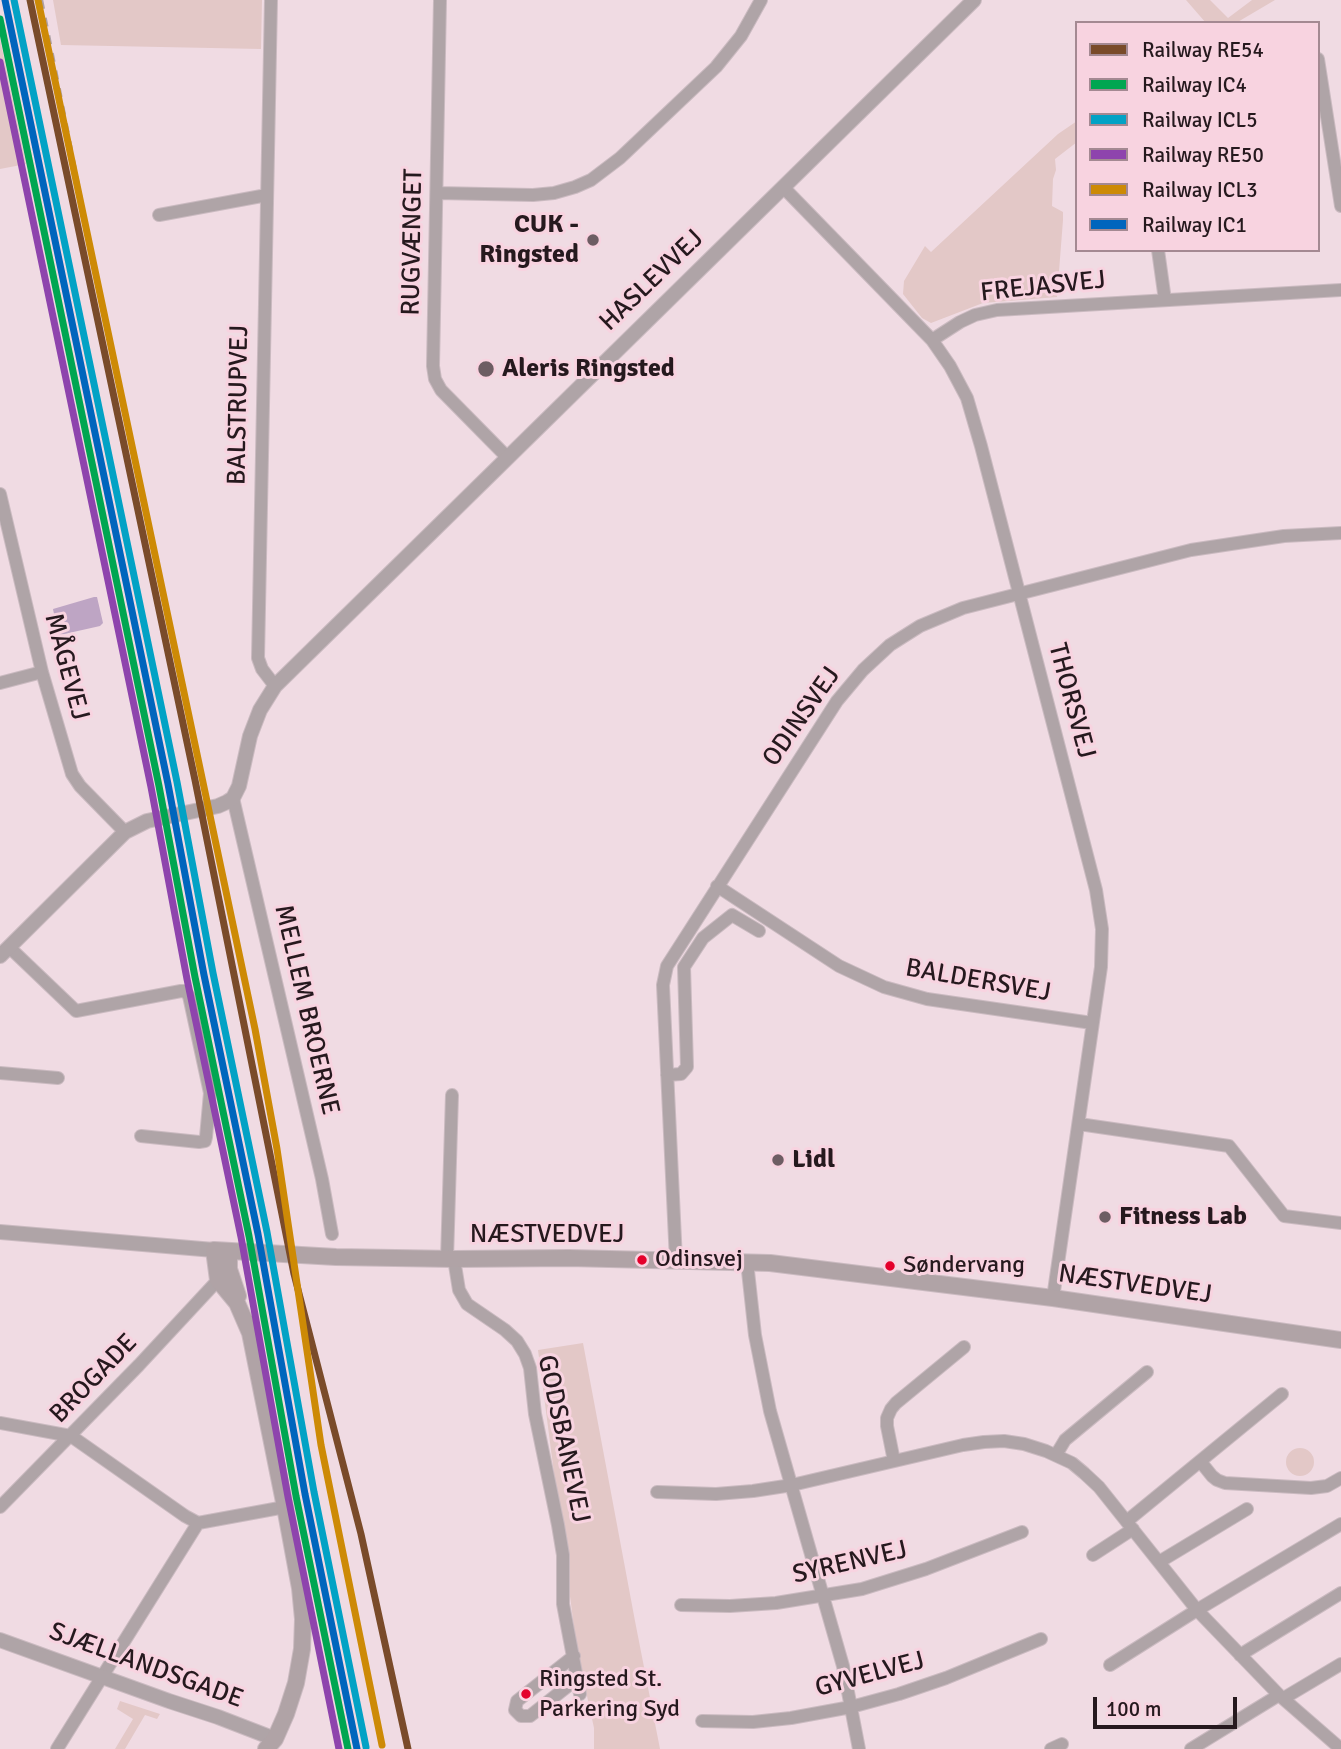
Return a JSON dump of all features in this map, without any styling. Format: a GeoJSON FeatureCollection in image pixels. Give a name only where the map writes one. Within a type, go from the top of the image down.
{"type":"FeatureCollection","features":[{"type":"Feature","properties":{"kind":"main road","name":"NÆSTVEDVEJ"},"geometry":{"type":"LineString","coordinates":[[229,1251],[451,1259],[569,1258],[747,1262],[803,1266],[1053,1298],[1341,1340]]}},
{"type":"Feature","properties":{"kind":"main road"},"geometry":{"type":"LineString","coordinates":[[229,1251],[219,1280],[237,1303],[250,1333]]}},
{"type":"Feature","properties":{"kind":"main road"},"geometry":{"type":"LineString","coordinates":[[229,1251],[231,1279],[246,1311],[300,1588],[303,1634],[301,1657],[286,1714],[271,1746]]}},
{"type":"Feature","properties":{"kind":"street","name":"BALSTRUPVEJ"},"geometry":{"type":"LineString","coordinates":[[271,0],[258,658],[262,669],[275,686]]}},
{"type":"Feature","properties":{"kind":"street","name":"RUGVÆNGET"},"geometry":{"type":"LineString","coordinates":[[440,0],[433,366],[435,379],[442,390],[507,457]]}},
{"type":"Feature","properties":{"kind":"street"},"geometry":{"type":"LineString","coordinates":[[436,192],[533,195],[554,193],[591,180],[620,158],[716,67],[741,36],[761,0]]}},
{"type":"Feature","properties":{"kind":"street","name":"HASLEVVEJ"},"geometry":{"type":"LineString","coordinates":[[275,686],[974,0]]}},
{"type":"Feature","properties":{"kind":"street"},"geometry":{"type":"LineString","coordinates":[[1320,72],[1341,206]]}},
{"type":"Feature","properties":{"kind":"street","name":"THORSVEJ"},"geometry":{"type":"LineString","coordinates":[[782,187],[932,340],[967,398],[1096,890],[1102,929],[1101,967],[1053,1298]]}},
{"type":"Feature","properties":{"kind":"street"},"geometry":{"type":"LineString","coordinates":[[159,215],[267,195]]}},
{"type":"Feature","properties":{"kind":"street"},"geometry":{"type":"LineString","coordinates":[[1158,252],[1165,300]]}},
{"type":"Feature","properties":{"kind":"street","name":"FREJASVEJ"},"geometry":{"type":"LineString","coordinates":[[932,340],[967,319],[997,310],[1341,290]]}},
{"type":"Feature","properties":{"kind":"street","name":"MÅGEVEJ"},"geometry":{"type":"LineString","coordinates":[[0,494],[6,547],[72,774],[80,786],[125,832]]}},
{"type":"Feature","properties":{"kind":"street","name":"ODINSVEJ"},"geometry":{"type":"LineString","coordinates":[[676,1261],[663,985],[667,966],[837,701],[863,670],[890,645],[920,626],[963,608],[1191,550],[1284,536],[1341,533]]}},
{"type":"Feature","properties":{"kind":"street"},"geometry":{"type":"LineString","coordinates":[[0,683],[42,672]]}},
{"type":"Feature","properties":{"kind":"street"},"geometry":{"type":"LineString","coordinates":[[141,1136],[205,1141],[210,1093],[189,996],[185,991],[181,991],[76,1011],[4,951],[125,832],[159,818],[218,806],[233,797],[239,786],[250,736],[260,710],[275,686]]}},
{"type":"Feature","properties":{"kind":"street","name":"MELLEM BROERNE"},"geometry":{"type":"LineString","coordinates":[[233,797],[319,1166],[332,1234]]}},
{"type":"Feature","properties":{"kind":"street","name":"BALDERSVEJ"},"geometry":{"type":"LineString","coordinates":[[717,886],[839,966],[884,987],[927,999],[1092,1023]]}},
{"type":"Feature","properties":{"kind":"street"},"geometry":{"type":"LineString","coordinates":[[667,1074],[681,1074],[687,1067],[684,967],[696,948],[703,938],[732,915],[759,931]]}},
{"type":"Feature","properties":{"kind":"street"},"geometry":{"type":"LineString","coordinates":[[683,940],[696,948]]}},
{"type":"Feature","properties":{"kind":"street"},"geometry":{"type":"LineString","coordinates":[[0,1073],[58,1078]]}},
{"type":"Feature","properties":{"kind":"street","name":"GODSBANEVEJ"},"geometry":{"type":"LineString","coordinates":[[452,1095],[451,1259],[463,1298],[477,1312],[517,1341],[530,1368],[535,1414],[563,1555],[563,1604],[580,1694]]}},
{"type":"Feature","properties":{"kind":"street"},"geometry":{"type":"LineString","coordinates":[[1079,1124],[1229,1146],[1284,1216],[1341,1223]]}},
{"type":"Feature","properties":{"kind":"street","name":"NÆSTVEDVEJ"},"geometry":{"type":"LineString","coordinates":[[0,1232],[229,1251]]}},
{"type":"Feature","properties":{"kind":"street"},"geometry":{"type":"LineString","coordinates":[[747,1262],[759,1362],[770,1411],[843,1666],[859,1749]]}},
{"type":"Feature","properties":{"kind":"street","name":"BROGADE"},"geometry":{"type":"LineString","coordinates":[[0,1507],[219,1280]]}},
{"type":"Feature","properties":{"kind":"street"},"geometry":{"type":"LineString","coordinates":[[894,1461],[887,1426],[891,1409],[964,1347]]}},
{"type":"Feature","properties":{"kind":"street"},"geometry":{"type":"LineString","coordinates":[[1056,1455],[1065,1440],[1147,1373]]}},
{"type":"Feature","properties":{"kind":"street"},"geometry":{"type":"LineString","coordinates":[[1093,1555],[1200,1461],[1282,1394]]}},
{"type":"Feature","properties":{"kind":"street"},"geometry":{"type":"LineString","coordinates":[[0,1423],[71,1436],[198,1523],[285,1507]]}},
{"type":"Feature","properties":{"kind":"street"},"geometry":{"type":"LineString","coordinates":[[657,1492],[716,1494],[753,1491],[792,1485],[984,1442],[1024,1444],[1056,1455],[1084,1473],[1099,1488],[1197,1610],[1282,1696],[1340,1748]]}},
{"type":"Feature","properties":{"kind":"street"},"geometry":{"type":"LineString","coordinates":[[1200,1461],[1212,1476],[1225,1483],[1311,1488],[1327,1486],[1341,1478]]}},
{"type":"Feature","properties":{"kind":"street"},"geometry":{"type":"LineString","coordinates":[[1159,1562],[1247,1509]]}},
{"type":"Feature","properties":{"kind":"street"},"geometry":{"type":"LineString","coordinates":[[57,1749],[198,1523]]}},
{"type":"Feature","properties":{"kind":"street"},"geometry":{"type":"LineString","coordinates":[[1110,1664],[1341,1524]]}},
{"type":"Feature","properties":{"kind":"street","name":"SYRENVEJ"},"geometry":{"type":"LineString","coordinates":[[681,1605],[776,1603],[862,1589],[926,1569],[1022,1532]]}},
{"type":"Feature","properties":{"kind":"street"},"geometry":{"type":"LineString","coordinates":[[1240,1655],[1341,1593]]}},
{"type":"Feature","properties":{"kind":"street","name":"SJÆLLANDSGADE"},"geometry":{"type":"LineString","coordinates":[[0,1640],[218,1717],[271,1746]]}},
{"type":"Feature","properties":{"kind":"street","name":"GYVELVEJ"},"geometry":{"type":"LineString","coordinates":[[702,1721],[753,1722],[850,1707],[946,1678],[1041,1640]]}},
{"type":"Feature","properties":{"kind":"street"},"geometry":{"type":"LineString","coordinates":[[574,1656],[517,1701],[515,1710],[521,1716],[530,1716],[578,1678]]}},
{"type":"Feature","properties":{"kind":"street"},"geometry":{"type":"LineString","coordinates":[[1191,1749],[1341,1664]]}},
{"type":"Feature","properties":{"kind":"shaded area"},"geometry":{"type":"Polygon","coordinates":[[[53,0],[262,0],[261,49],[61,45],[53,0]]]}},
{"type":"Feature","properties":{"kind":"shaded area"},"geometry":{"type":"Polygon","coordinates":[[[1186,0],[1210,0],[1228,18],[1252,0],[1275,0],[1239,21],[1204,21],[1186,0]]]}},
{"type":"Feature","properties":{"kind":"shaded area"},"geometry":{"type":"Polygon","coordinates":[[[0,39],[26,164],[0,169],[0,39]]]}},
{"type":"Feature","properties":{"kind":"shaded area"},"geometry":{"type":"Polygon","coordinates":[[[1075,122],[1075,144],[1055,159],[1052,206],[1063,212],[1057,297],[983,303],[931,323],[922,318],[903,294],[904,281],[925,246],[931,252],[1058,134],[1075,122]]]}},
{"type":"Feature","properties":{"kind":"shaded area"},"geometry":{"type":"Polygon","coordinates":[[[97,597],[103,623],[100,626],[58,634],[53,609],[97,597]]]}},
{"type":"Feature","properties":{"kind":"shaded area"},"geometry":{"type":"Polygon","coordinates":[[[583,1343],[660,1749],[594,1749],[594,1728],[577,1650],[538,1350],[583,1343]]]}},
{"type":"Feature","properties":{"kind":"shaded area"},"geometry":{"type":"Polygon","coordinates":[[[1300,1448],[1310,1452],[1314,1462],[1310,1472],[1300,1476],[1290,1472],[1286,1462],[1290,1452],[1300,1448]]]}},
{"type":"Feature","properties":{"kind":"shaded area"},"geometry":{"type":"Polygon","coordinates":[[[120,1701],[160,1714],[157,1719],[145,1715],[125,1749],[115,1749],[133,1719],[117,1709],[120,1701]]]}},
{"type":"Feature","properties":{"kind":"railway"},"geometry":{"type":"LineString","coordinates":[[42,0],[106,321]]}},
{"type":"Feature","properties":{"kind":"rail line","name":"IC1"},"geometry":{"type":"LineString","coordinates":[[5,0],[168,784],[357,1749]]}},
{"type":"Feature","properties":{"kind":"rail line","name":"ICL5"},"geometry":{"type":"LineString","coordinates":[[14,0],[177,782],[366,1747]]}},
{"type":"Feature","properties":{"kind":"rail line","name":"RE54"},"geometry":{"type":"LineString","coordinates":[[30,0],[195,780],[294,1274],[361,1534],[408,1749]]}},
{"type":"Feature","properties":{"kind":"rail line","name":"ICL3"},"geometry":{"type":"LineString","coordinates":[[38,0],[255,1029],[277,1149],[321,1445],[382,1745]]}},
{"type":"Feature","properties":{"kind":"rail line","name":"IC4"},"geometry":{"type":"LineString","coordinates":[[0,19],[159,786],[195,977],[249,1236],[296,1496],[348,1749]]}},
{"type":"Feature","properties":{"kind":"rail line","name":"RE50"},"geometry":{"type":"LineString","coordinates":[[0,62],[151,787],[339,1749]]}},
{"type":"Feature","properties":{"kind":"place","name":"CUK - Ringsted"},"geometry":{"type":"Point","coordinates":[593,240]}},
{"type":"Feature","properties":{"kind":"place","name":"Aleris Ringsted"},"geometry":{"type":"Point","coordinates":[486,369]}},
{"type":"Feature","properties":{"kind":"place","name":"Lidl"},"geometry":{"type":"Point","coordinates":[778,1160]}},
{"type":"Feature","properties":{"kind":"place","name":"Fitness Lab"},"geometry":{"type":"Point","coordinates":[1105,1217]}},
{"type":"Feature","properties":{"kind":"place","name":"Odinsvej"},"geometry":{"type":"Point","coordinates":[642,1260]}},
{"type":"Feature","properties":{"kind":"place","name":"Søndervang"},"geometry":{"type":"Point","coordinates":[890,1266]}},
{"type":"Feature","properties":{"kind":"place","name":"Ringsted St. Parkering Syd"},"geometry":{"type":"Point","coordinates":[526,1694]}}]}
